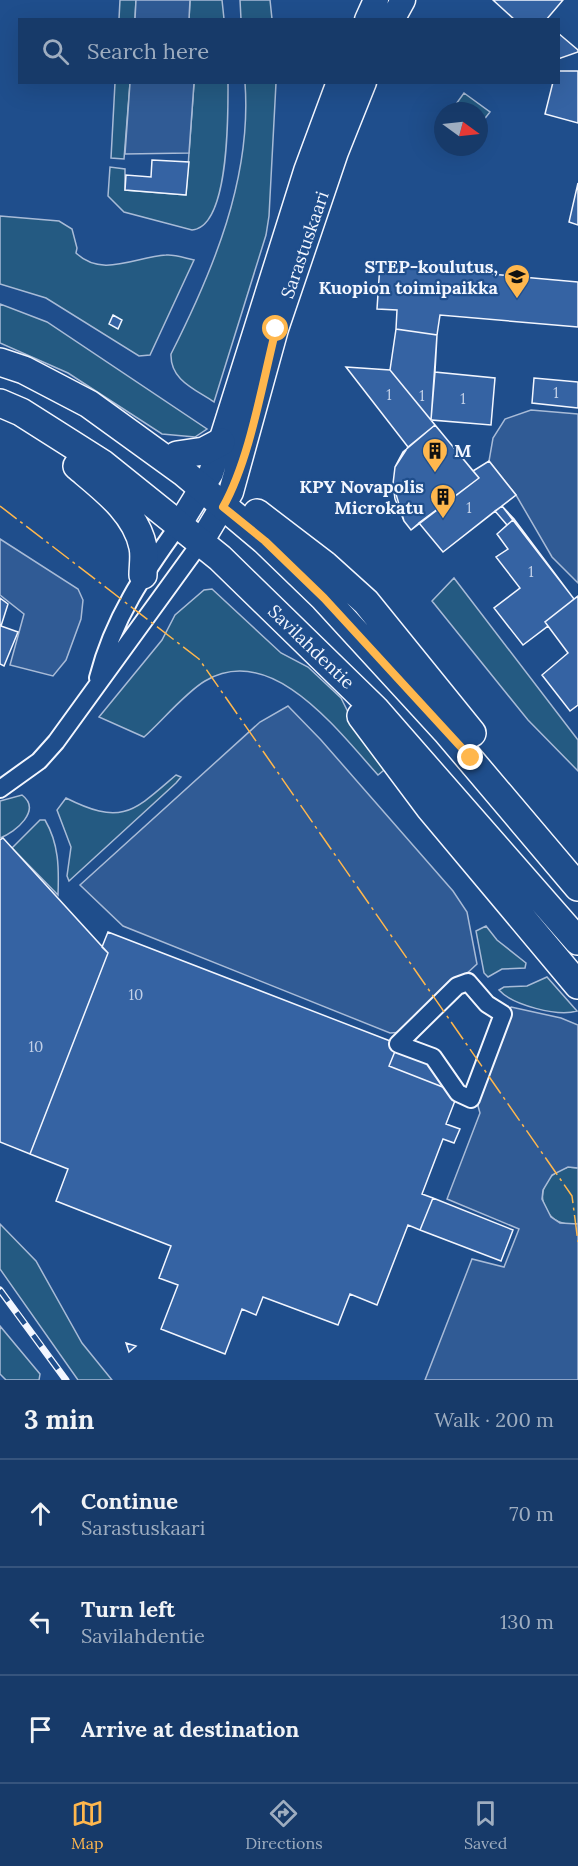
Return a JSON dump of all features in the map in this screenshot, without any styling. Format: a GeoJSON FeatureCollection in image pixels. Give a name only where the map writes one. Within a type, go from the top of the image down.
{"type":"FeatureCollection","features":[{"type":"Feature","properties":{"kind":"main road","name":"Savilahdentie"},"geometry":{"type":"LineString","coordinates":[[0,362],[24,370],[89,404],[206,483],[227,500],[265,541],[324,598],[568,861],[578,887]]}},
{"type":"Feature","properties":{"kind":"main road"},"geometry":{"type":"LineString","coordinates":[[10,407],[33,432],[102,487],[136,526],[144,549],[142,575]]}},
{"type":"Feature","properties":{"kind":"main road","name":"Savilahdentie"},"geometry":{"type":"LineString","coordinates":[[10,407],[103,464],[201,542],[375,709],[536,890],[578,941]]}},
{"type":"Feature","properties":{"kind":"main road"},"geometry":{"type":"LineString","coordinates":[[147,445],[177,455],[204,452],[221,442]]}},
{"type":"Feature","properties":{"kind":"main road"},"geometry":{"type":"LineString","coordinates":[[177,455],[206,483]]}},
{"type":"Feature","properties":{"kind":"main road"},"geometry":{"type":"LineString","coordinates":[[337,673],[362,718],[429,807],[578,985]]}},
{"type":"Feature","properties":{"kind":"street"},"geometry":{"type":"LineString","coordinates":[[376,11],[403,0]]}},
{"type":"Feature","properties":{"kind":"street","name":"Sarastuskaari"},"geometry":{"type":"LineString","coordinates":[[179,525],[206,483],[221,442],[306,171],[338,84]]}},
{"type":"Feature","properties":{"kind":"street","name":"Sarastuskaari"},"geometry":{"type":"LineString","coordinates":[[201,542],[227,500],[276,329],[336,152],[363,84]]}},
{"type":"Feature","properties":{"kind":"street"},"geometry":{"type":"LineString","coordinates":[[95,690],[106,646],[122,611],[142,575],[179,525]]}},
{"type":"Feature","properties":{"kind":"street"},"geometry":{"type":"LineString","coordinates":[[0,789],[39,761],[95,690],[147,612],[201,542]]}},
{"type":"Feature","properties":{"kind":"street"},"geometry":{"type":"LineString","coordinates":[[468,982],[487,1004],[503,1014],[471,1099],[458,1093],[433,1057],[398,1044],[457,986],[468,982]]}},
{"type":"Feature","properties":{"kind":"shaded area"},"geometry":{"type":"Polygon","coordinates":[[[120,0],[136,0],[135,18],[119,18],[120,0]]]}},
{"type":"Feature","properties":{"kind":"shaded area"},"geometry":{"type":"Polygon","coordinates":[[[136,0],[190,0],[189,18],[135,18],[136,0]]]}},
{"type":"Feature","properties":{"kind":"shaded area"},"geometry":{"type":"Polygon","coordinates":[[[190,0],[222,0],[224,18],[189,18],[190,0]]]}},
{"type":"Feature","properties":{"kind":"shaded area"},"geometry":{"type":"Polygon","coordinates":[[[240,0],[270,0],[272,18],[241,18],[240,0]]]}},
{"type":"Feature","properties":{"kind":"shaded area"},"geometry":{"type":"Polygon","coordinates":[[[115,84],[130,84],[124,159],[111,158],[115,84]]]}},
{"type":"Feature","properties":{"kind":"shaded area"},"geometry":{"type":"Polygon","coordinates":[[[130,84],[194,84],[189,153],[125,154],[130,84]]]}},
{"type":"Feature","properties":{"kind":"shaded area"},"geometry":{"type":"Polygon","coordinates":[[[194,84],[228,84],[227,141],[220,190],[214,210],[204,224],[192,230],[124,212],[108,196],[110,167],[125,169],[125,190],[186,195],[194,84]]]}},
{"type":"Feature","properties":{"kind":"shaded area"},"geometry":{"type":"Polygon","coordinates":[[[245,84],[276,84],[266,235],[214,402],[179,377],[172,363],[171,354],[215,257],[226,223],[236,189],[246,119],[245,84]]]}},
{"type":"Feature","properties":{"kind":"shaded area"},"geometry":{"type":"Polygon","coordinates":[[[464,93],[476,102],[458,102],[464,93]]]}},
{"type":"Feature","properties":{"kind":"shaded area"},"geometry":{"type":"Polygon","coordinates":[[[0,216],[59,221],[72,229],[77,248],[76,253],[97,264],[119,264],[169,255],[194,260],[150,355],[139,356],[46,298],[0,284],[0,216]]]}},
{"type":"Feature","properties":{"kind":"shaded area"},"geometry":{"type":"Polygon","coordinates":[[[0,304],[47,322],[207,429],[195,437],[162,434],[68,373],[0,343],[0,304]]]}},
{"type":"Feature","properties":{"kind":"shaded area"},"geometry":{"type":"Polygon","coordinates":[[[531,410],[578,414],[578,583],[552,557],[516,495],[489,461],[493,438],[505,419],[531,410]]]}},
{"type":"Feature","properties":{"kind":"shaded area"},"geometry":{"type":"Polygon","coordinates":[[[0,539],[78,589],[83,600],[81,619],[66,660],[53,676],[10,665],[24,614],[0,595],[0,539]]]}},
{"type":"Feature","properties":{"kind":"shaded area"},"geometry":{"type":"Polygon","coordinates":[[[454,578],[578,740],[578,771],[528,720],[432,601],[454,578]]]}},
{"type":"Feature","properties":{"kind":"shaded area"},"geometry":{"type":"Polygon","coordinates":[[[212,589],[281,653],[308,667],[341,698],[354,724],[389,766],[378,775],[344,736],[302,696],[279,682],[255,673],[230,672],[205,681],[144,737],[99,717],[162,640],[175,615],[204,590],[212,589]]]}},
{"type":"Feature","properties":{"kind":"shaded area"},"geometry":{"type":"Polygon","coordinates":[[[288,706],[321,740],[453,891],[467,912],[477,964],[404,1032],[390,1033],[123,926],[80,885],[260,722],[288,706]]]}},
{"type":"Feature","properties":{"kind":"shaded area"},"geometry":{"type":"Polygon","coordinates":[[[176,775],[181,777],[176,783],[69,881],[67,876],[71,847],[57,810],[66,798],[85,807],[101,811],[114,813],[126,811],[149,798],[176,775]]]}},
{"type":"Feature","properties":{"kind":"shaded area"},"geometry":{"type":"Polygon","coordinates":[[[22,795],[29,807],[25,820],[13,831],[0,838],[0,801],[22,795]]]}},
{"type":"Feature","properties":{"kind":"shaded area"},"geometry":{"type":"Polygon","coordinates":[[[40,820],[45,820],[56,847],[58,895],[12,848],[40,820]]]}},
{"type":"Feature","properties":{"kind":"shaded area"},"geometry":{"type":"Polygon","coordinates":[[[486,926],[497,940],[526,963],[525,968],[502,969],[488,977],[484,973],[476,931],[486,926]]]}},
{"type":"Feature","properties":{"kind":"shaded area"},"geometry":{"type":"Polygon","coordinates":[[[547,977],[577,1011],[547,1011],[524,1005],[499,990],[504,987],[527,986],[547,977]]]}},
{"type":"Feature","properties":{"kind":"shaded area"},"geometry":{"type":"Polygon","coordinates":[[[511,1007],[561,1018],[578,1025],[578,1168],[568,1167],[552,1175],[543,1190],[542,1199],[551,1217],[560,1223],[578,1224],[578,1380],[425,1380],[472,1259],[504,1267],[519,1229],[447,1199],[480,1113],[474,1092],[499,1024],[511,1007]]]}},
{"type":"Feature","properties":{"kind":"shaded area"},"geometry":{"type":"Polygon","coordinates":[[[568,1167],[578,1168],[578,1224],[564,1223],[554,1219],[543,1202],[543,1191],[547,1181],[555,1173],[568,1167]]]}},
{"type":"Feature","properties":{"kind":"shaded area"},"geometry":{"type":"Polygon","coordinates":[[[0,1224],[36,1261],[82,1343],[112,1380],[78,1380],[0,1269],[0,1224]]]}},
{"type":"Feature","properties":{"kind":"shaded area"},"geometry":{"type":"Polygon","coordinates":[[[0,1326],[40,1374],[39,1380],[6,1380],[0,1374],[0,1326]]]}},
{"type":"Feature","properties":{"kind":"building"},"geometry":{"type":"Polygon","coordinates":[[[493,0],[563,0],[548,18],[513,18],[493,0]]]}},
{"type":"Feature","properties":{"kind":"building"},"geometry":{"type":"Polygon","coordinates":[[[560,35],[578,50],[578,52],[560,58],[560,35]]]}},
{"type":"Feature","properties":{"kind":"building"},"geometry":{"type":"Polygon","coordinates":[[[560,71],[578,71],[578,123],[545,114],[552,84],[560,84],[560,71]]]}},
{"type":"Feature","properties":{"kind":"building"},"geometry":{"type":"Polygon","coordinates":[[[152,160],[189,162],[186,195],[125,190],[126,175],[151,177],[152,160]]]}},
{"type":"Feature","properties":{"kind":"building"},"geometry":{"type":"Polygon","coordinates":[[[578,183],[578,225],[569,222],[578,183]]]}},
{"type":"Feature","properties":{"kind":"building"},"geometry":{"type":"Polygon","coordinates":[[[380,264],[578,282],[578,327],[440,315],[437,335],[396,329],[397,310],[377,309],[380,264]]]}},
{"type":"Feature","properties":{"kind":"building"},"geometry":{"type":"Polygon","coordinates":[[[113,315],[122,320],[118,329],[109,324],[113,315]]]}},
{"type":"Feature","properties":{"kind":"building","name":"KPY Novapolis Microkatu"},"geometry":{"type":"Polygon","coordinates":[[[396,329],[437,335],[435,372],[495,378],[491,425],[431,420],[473,471],[489,461],[516,495],[502,506],[574,599],[578,596],[578,705],[570,711],[542,675],[568,653],[548,626],[523,645],[494,608],[520,588],[496,557],[508,549],[497,534],[507,525],[495,511],[443,552],[419,523],[411,530],[404,521],[393,484],[395,467],[408,447],[346,367],[390,370],[396,329]]]}},
{"type":"Feature","properties":{"kind":"building"},"geometry":{"type":"Polygon","coordinates":[[[396,329],[437,335],[431,420],[390,370],[396,329]]]}},
{"type":"Feature","properties":{"kind":"building"},"geometry":{"type":"Polygon","coordinates":[[[346,367],[390,370],[435,425],[408,447],[346,367]]]}},
{"type":"Feature","properties":{"kind":"building"},"geometry":{"type":"Polygon","coordinates":[[[435,372],[495,378],[491,425],[431,420],[435,372]]]}},
{"type":"Feature","properties":{"kind":"building"},"geometry":{"type":"Polygon","coordinates":[[[534,378],[578,382],[578,408],[532,403],[534,378]]]}},
{"type":"Feature","properties":{"kind":"building","name":"M"},"geometry":{"type":"Polygon","coordinates":[[[435,425],[479,478],[411,530],[404,521],[395,499],[393,484],[395,467],[403,452],[435,425]]]}},
{"type":"Feature","properties":{"kind":"building"},"geometry":{"type":"Polygon","coordinates":[[[489,461],[516,495],[443,552],[419,523],[479,478],[473,471],[489,461]]]}},
{"type":"Feature","properties":{"kind":"building"},"geometry":{"type":"Polygon","coordinates":[[[502,506],[514,519],[507,525],[495,511],[502,506]]]}},
{"type":"Feature","properties":{"kind":"building"},"geometry":{"type":"Polygon","coordinates":[[[514,519],[574,599],[545,622],[548,626],[523,645],[494,608],[520,588],[496,557],[508,549],[497,534],[514,519]]]}},
{"type":"Feature","properties":{"kind":"building"},"geometry":{"type":"Polygon","coordinates":[[[578,596],[578,705],[570,711],[542,675],[568,653],[545,622],[578,596]]]}},
{"type":"Feature","properties":{"kind":"building"},"geometry":{"type":"Polygon","coordinates":[[[0,598],[8,604],[1,626],[18,632],[4,666],[0,664],[0,598]]]}},
{"type":"Feature","properties":{"kind":"building"},"geometry":{"type":"Polygon","coordinates":[[[3,838],[108,953],[30,1154],[0,1142],[0,840],[3,838]]]}},
{"type":"Feature","properties":{"kind":"building"},"geometry":{"type":"Polygon","coordinates":[[[108,932],[398,1044],[389,1066],[458,1093],[446,1124],[460,1129],[454,1143],[443,1139],[422,1194],[433,1198],[420,1230],[408,1225],[377,1305],[350,1294],[338,1325],[263,1297],[256,1315],[242,1309],[225,1354],[161,1329],[178,1285],[159,1278],[171,1246],[56,1201],[68,1169],[30,1154],[108,953],[102,947],[108,932]]]}},
{"type":"Feature","properties":{"kind":"building"},"geometry":{"type":"Polygon","coordinates":[[[398,1044],[433,1057],[458,1093],[389,1066],[398,1044]]]}},
{"type":"Feature","properties":{"kind":"building"},"geometry":{"type":"Polygon","coordinates":[[[433,1198],[513,1230],[501,1261],[420,1230],[433,1198]]]}},
{"type":"Feature","properties":{"kind":"building"},"geometry":{"type":"Polygon","coordinates":[[[126,1343],[136,1346],[129,1352],[126,1343]]]}},
{"type":"Feature","properties":{"kind":"railway"},"geometry":{"type":"LineString","coordinates":[[0,1290],[66,1380]]}},
{"type":"Feature","properties":{"kind":"power"},"geometry":{"type":"LineString","coordinates":[[0,506],[199,659],[572,1196],[578,1242]]}},
{"type":"Feature","properties":{"kind":"place","name":"STEP-koulutus, Kuopion toimipaikka"},"geometry":{"type":"Point","coordinates":[517,300]}},
{"type":"Feature","properties":{"kind":"place","name":"M"},"geometry":{"type":"Point","coordinates":[435,474]}},
{"type":"Feature","properties":{"kind":"place","name":"KPY Novapolis Microkatu"},"geometry":{"type":"Point","coordinates":[443,520]}},
{"type":"Feature","properties":{"kind":"route"},"geometry":{"type":"LineString","coordinates":[[276,329],[242,459],[231,492],[223,507],[265,541],[324,598],[471,758]]}}]}
